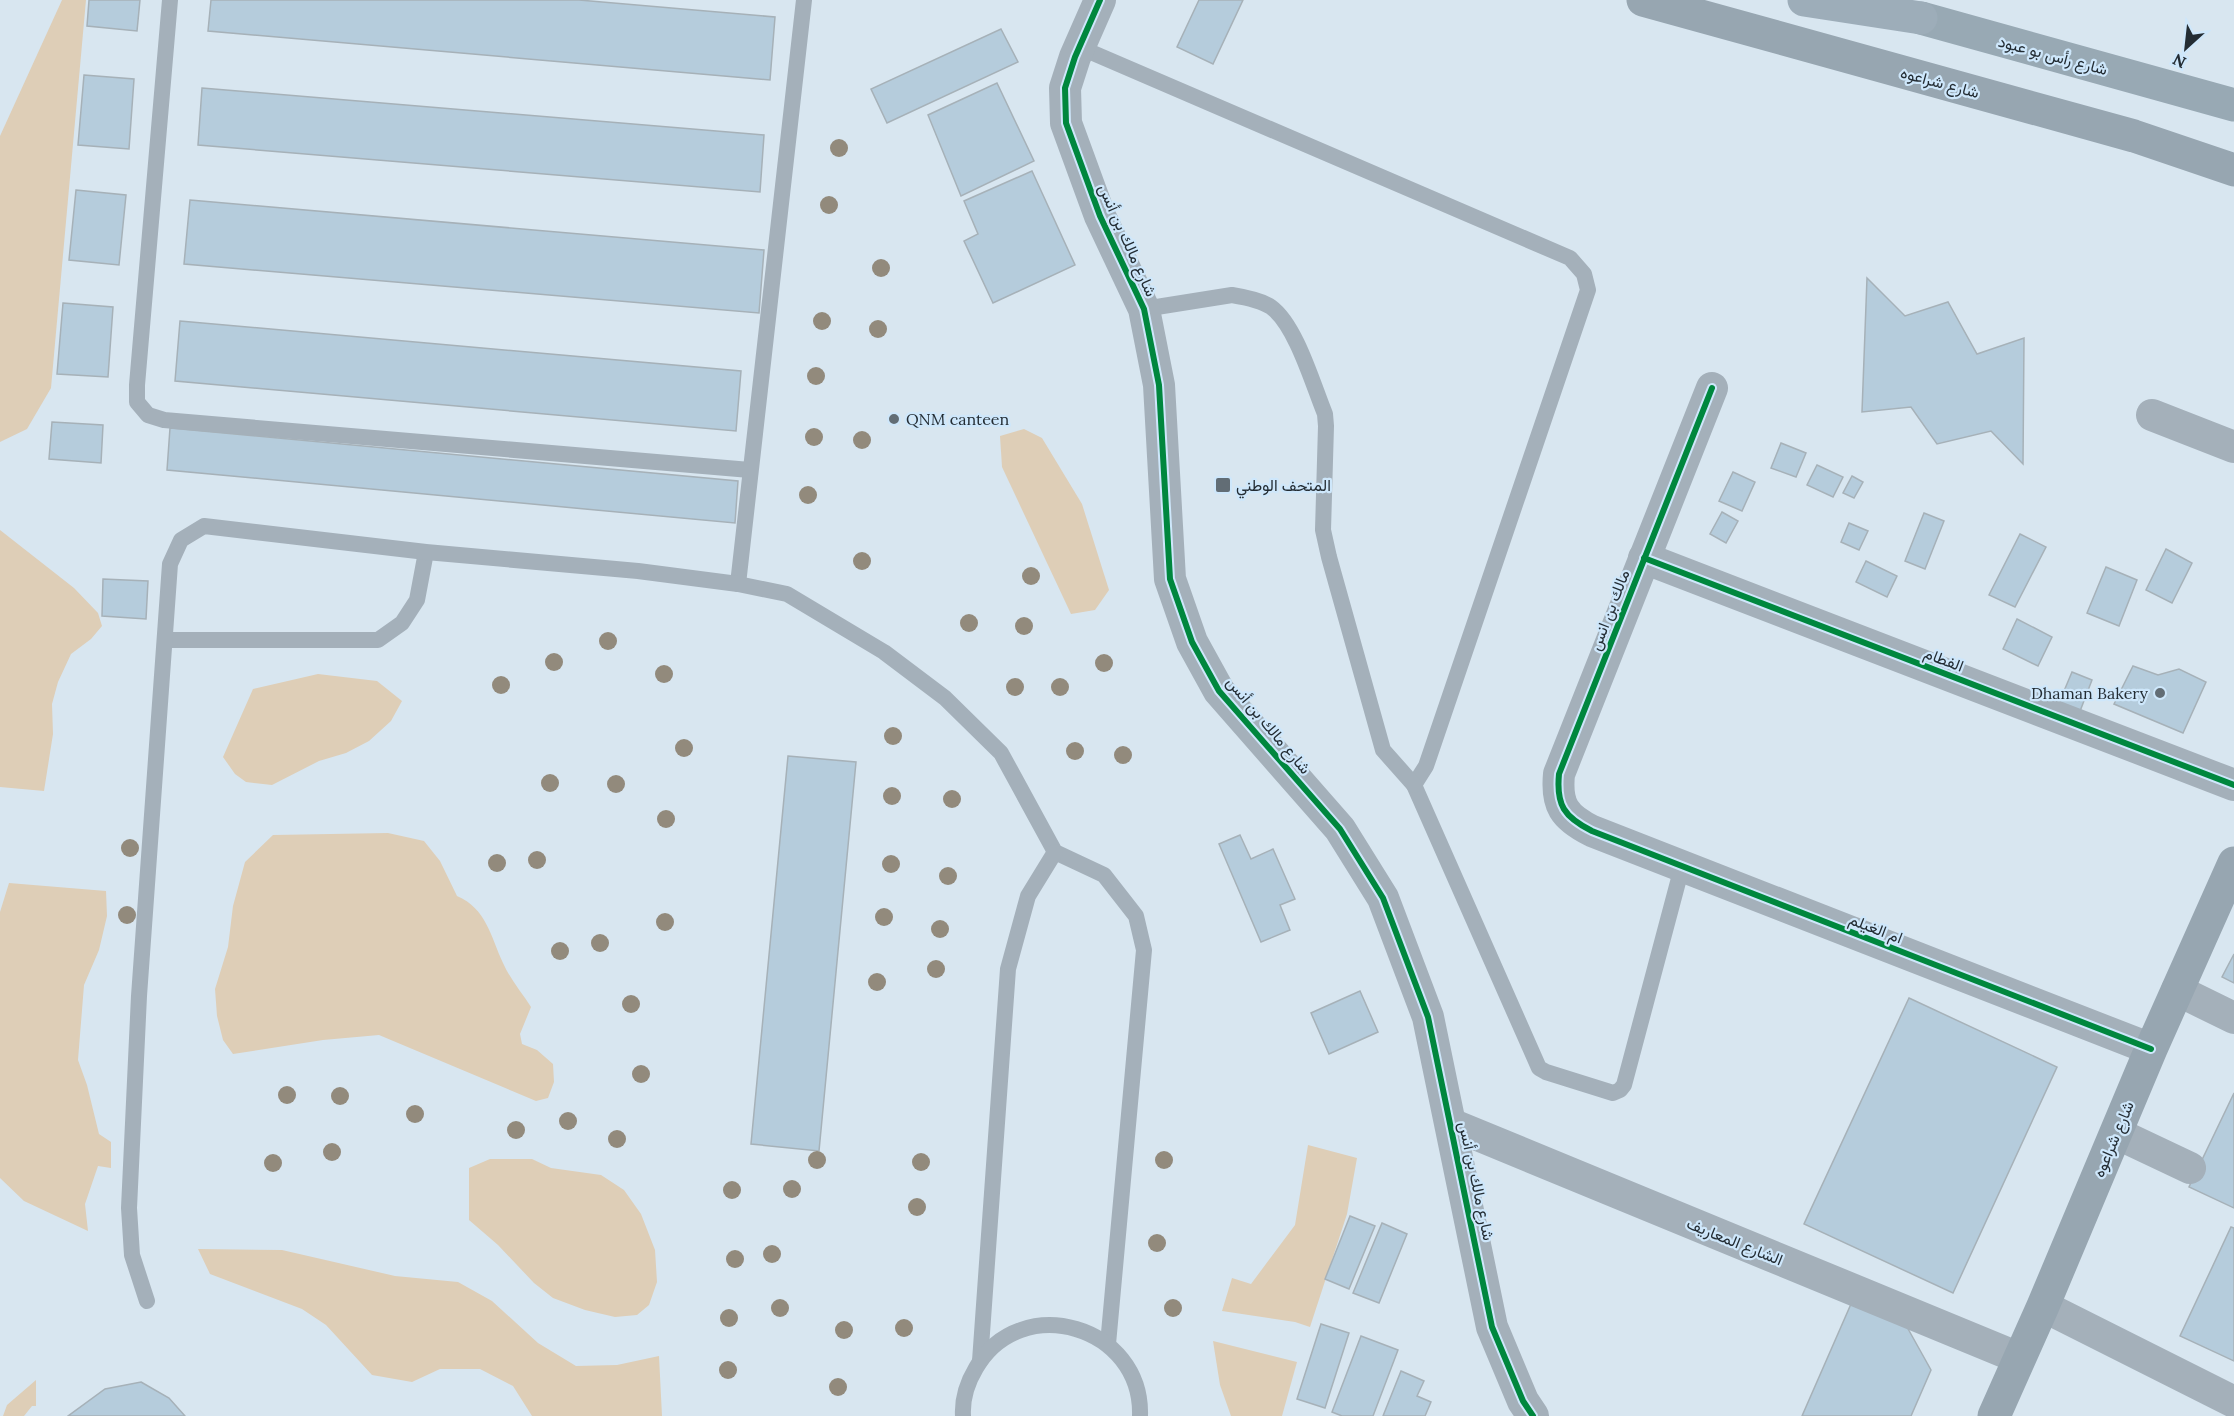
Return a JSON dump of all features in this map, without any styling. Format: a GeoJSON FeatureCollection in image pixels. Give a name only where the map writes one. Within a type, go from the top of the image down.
{"type":"FeatureCollection","features":[{"type":"Feature","properties":{"kind":"highway"},"geometry":{"type":"LineString","coordinates":[[1804,0],[1921,18]]}},
{"type":"Feature","properties":{"kind":"highway","name":"شارع رأس بو عبود"},"geometry":{"type":"LineString","coordinates":[[1874,0],[1921,18]]}},
{"type":"Feature","properties":{"kind":"main road","name":"شارع رأس بو عبود"},"geometry":{"type":"LineString","coordinates":[[1921,18],[2234,105]]}},
{"type":"Feature","properties":{"kind":"street","name":"شارع مالك بن أنس"},"geometry":{"type":"LineString","coordinates":[[1100,0],[1079,47],[1065,88],[1066,123],[1100,216],[1144,309],[1159,385],[1170,579],[1192,642],[1219,691],[1340,829],[1383,898],[1428,1017],[1492,1328],[1523,1401],[1533,1416]]}},
{"type":"Feature","properties":{"kind":"street","name":"شارع شراعوه"},"geometry":{"type":"LineString","coordinates":[[1643,0],[2122,132],[2234,170]]}},
{"type":"Feature","properties":{"kind":"street","name":"مالك بن انس"},"geometry":{"type":"LineString","coordinates":[[1592,831],[1574,822],[1561,805],[1558,789],[1559,774],[1712,388]]}},
{"type":"Feature","properties":{"kind":"street"},"geometry":{"type":"LineString","coordinates":[[2152,415],[2234,447]]}},
{"type":"Feature","properties":{"kind":"street","name":"الفطام"},"geometry":{"type":"LineString","coordinates":[[1644,558],[2234,785]]}},
{"type":"Feature","properties":{"kind":"street","name":"ام الغيلم"},"geometry":{"type":"LineString","coordinates":[[1592,831],[2151,1049]]}},
{"type":"Feature","properties":{"kind":"street","name":"شارع شراعوه"},"geometry":{"type":"LineString","coordinates":[[1994,1416],[2151,1049],[2234,863]]}},
{"type":"Feature","properties":{"kind":"street"},"geometry":{"type":"LineString","coordinates":[[2177,990],[2234,1018]]}},
{"type":"Feature","properties":{"kind":"street","name":"الشارع المعاريف"},"geometry":{"type":"LineString","coordinates":[[1451,1124],[2019,1358]]}},
{"type":"Feature","properties":{"kind":"street"},"geometry":{"type":"LineString","coordinates":[[2116,1133],[2190,1168]]}},
{"type":"Feature","properties":{"kind":"street"},"geometry":{"type":"LineString","coordinates":[[2043,1306],[2234,1402]]}},
{"type":"Feature","properties":{"kind":"lane"},"geometry":{"type":"LineString","coordinates":[[170,0],[137,385],[137,402],[148,415],[164,420],[750,470]]}},
{"type":"Feature","properties":{"kind":"lane"},"geometry":{"type":"LineString","coordinates":[[738,584],[804,0]]}},
{"type":"Feature","properties":{"kind":"lane"},"geometry":{"type":"LineString","coordinates":[[1079,47],[1570,258],[1584,274],[1588,290],[1426,766],[1414,785]]}},
{"type":"Feature","properties":{"kind":"lane"},"geometry":{"type":"LineString","coordinates":[[1144,309],[1232,295],[1243,296],[1271,307],[1289,326],[1324,414],[1326,426],[1323,530],[1383,750],[1414,785],[1539,1068],[1613,1093],[1620,1090],[1624,1084],[1682,867]]}},
{"type":"Feature","properties":{"kind":"lane"},"geometry":{"type":"LineString","coordinates":[[147,1301],[132,1255],[129,1208],[139,996],[170,564],[181,540],[204,526],[426,552],[638,571],[738,584],[787,594],[884,652],[945,698],[1001,753],[1055,852],[1104,875],[1136,916],[1144,950],[1108,1344]]}},
{"type":"Feature","properties":{"kind":"lane"},"geometry":{"type":"LineString","coordinates":[[166,640],[378,640],[402,623],[417,600],[426,552]]}},
{"type":"Feature","properties":{"kind":"lane"},"geometry":{"type":"LineString","coordinates":[[980,1360],[1008,969],[1028,896],[1055,852]]}},
{"type":"Feature","properties":{"kind":"lane"},"geometry":{"type":"LineString","coordinates":[[963,1416],[968,1382],[980,1360],[998,1343],[1020,1330],[1042,1325],[1065,1326],[1088,1333],[1108,1344],[1124,1361],[1135,1382],[1140,1416]]}},
{"type":"Feature","properties":{"kind":"shaded area"},"geometry":{"type":"Polygon","coordinates":[[[62,0],[86,0],[51,388],[27,429],[0,442],[0,136],[62,0]]]}},
{"type":"Feature","properties":{"kind":"shaded area"},"geometry":{"type":"Polygon","coordinates":[[[1024,429],[1042,438],[1082,504],[1109,590],[1095,610],[1071,614],[1002,467],[1000,436],[1024,429]]]}},
{"type":"Feature","properties":{"kind":"shaded area"},"geometry":{"type":"Polygon","coordinates":[[[0,530],[74,588],[98,613],[102,626],[91,639],[71,654],[58,682],[52,704],[53,734],[44,791],[0,787],[0,530]]]}},
{"type":"Feature","properties":{"kind":"shaded area"},"geometry":{"type":"Polygon","coordinates":[[[318,674],[377,681],[402,701],[391,721],[369,741],[346,753],[319,761],[272,785],[246,782],[235,774],[223,757],[253,689],[318,674]]]}},
{"type":"Feature","properties":{"kind":"shaded area"},"geometry":{"type":"Polygon","coordinates":[[[388,833],[424,841],[440,861],[457,896],[475,908],[486,924],[506,969],[531,1007],[520,1034],[522,1044],[537,1050],[553,1064],[554,1082],[548,1098],[536,1101],[379,1035],[323,1040],[233,1054],[223,1040],[217,1016],[215,989],[228,947],[233,906],[245,862],[273,835],[388,833]]]}},
{"type":"Feature","properties":{"kind":"shaded area"},"geometry":{"type":"Polygon","coordinates":[[[9,883],[106,891],[107,916],[99,950],[84,985],[78,1060],[87,1085],[99,1134],[111,1142],[111,1168],[98,1166],[85,1204],[88,1231],[24,1201],[0,1178],[0,912],[9,883]]]}},
{"type":"Feature","properties":{"kind":"shaded area"},"geometry":{"type":"Polygon","coordinates":[[[1308,1145],[1357,1158],[1347,1214],[1310,1327],[1295,1322],[1222,1311],[1232,1278],[1251,1284],[1295,1225],[1308,1145]]]}},
{"type":"Feature","properties":{"kind":"shaded area"},"geometry":{"type":"Polygon","coordinates":[[[490,1159],[532,1159],[551,1168],[601,1175],[624,1190],[641,1214],[655,1250],[657,1282],[649,1305],[637,1315],[615,1317],[585,1310],[553,1298],[534,1283],[498,1245],[469,1220],[469,1168],[490,1159]]]}},
{"type":"Feature","properties":{"kind":"shaded area"},"geometry":{"type":"Polygon","coordinates":[[[198,1249],[282,1250],[395,1276],[458,1282],[492,1301],[538,1343],[576,1366],[617,1365],[659,1356],[662,1416],[532,1416],[513,1386],[480,1369],[440,1369],[412,1382],[372,1375],[326,1325],[302,1309],[210,1274],[198,1249]]]}},
{"type":"Feature","properties":{"kind":"shaded area"},"geometry":{"type":"Polygon","coordinates":[[[1213,1341],[1297,1362],[1282,1416],[1231,1416],[1220,1385],[1213,1341]]]}},
{"type":"Feature","properties":{"kind":"shaded area"},"geometry":{"type":"Polygon","coordinates":[[[36,1380],[36,1406],[32,1406],[24,1416],[3,1416],[7,1405],[36,1380]]]}},
{"type":"Feature","properties":{"kind":"building"},"geometry":{"type":"Polygon","coordinates":[[[89,0],[140,0],[137,31],[87,26],[89,0]]]}},
{"type":"Feature","properties":{"kind":"building"},"geometry":{"type":"Polygon","coordinates":[[[211,0],[579,0],[775,17],[770,80],[208,31],[211,0]]]}},
{"type":"Feature","properties":{"kind":"building"},"geometry":{"type":"Polygon","coordinates":[[[1199,0],[1243,0],[1213,64],[1177,47],[1199,0]]]}},
{"type":"Feature","properties":{"kind":"building"},"geometry":{"type":"Polygon","coordinates":[[[1001,29],[1018,62],[887,123],[871,89],[1001,29]]]}},
{"type":"Feature","properties":{"kind":"building"},"geometry":{"type":"Polygon","coordinates":[[[84,75],[134,79],[129,149],[78,145],[84,75]]]}},
{"type":"Feature","properties":{"kind":"building"},"geometry":{"type":"Polygon","coordinates":[[[997,83],[1034,161],[961,196],[928,115],[997,83]]]}},
{"type":"Feature","properties":{"kind":"building"},"geometry":{"type":"Polygon","coordinates":[[[202,88],[764,135],[760,192],[198,145],[202,88]]]}},
{"type":"Feature","properties":{"kind":"building"},"geometry":{"type":"Polygon","coordinates":[[[1032,171],[1075,265],[993,303],[964,241],[978,234],[964,201],[1032,171]]]}},
{"type":"Feature","properties":{"kind":"building"},"geometry":{"type":"Polygon","coordinates":[[[76,190],[126,195],[119,265],[69,260],[76,190]]]}},
{"type":"Feature","properties":{"kind":"building"},"geometry":{"type":"Polygon","coordinates":[[[190,200],[764,250],[759,313],[184,264],[190,200]]]}},
{"type":"Feature","properties":{"kind":"building"},"geometry":{"type":"Polygon","coordinates":[[[1867,278],[1905,316],[1948,302],[1977,354],[2024,338],[2023,464],[1991,431],[1937,444],[1911,407],[1862,412],[1867,278]]]}},
{"type":"Feature","properties":{"kind":"building"},"geometry":{"type":"Polygon","coordinates":[[[63,303],[113,307],[108,377],[57,374],[63,303]]]}},
{"type":"Feature","properties":{"kind":"building"},"geometry":{"type":"Polygon","coordinates":[[[180,321],[741,371],[736,431],[175,381],[180,321]]]}},
{"type":"Feature","properties":{"kind":"building"},"geometry":{"type":"Polygon","coordinates":[[[52,422],[103,425],[101,463],[49,459],[52,422]]]}},
{"type":"Feature","properties":{"kind":"building"},"geometry":{"type":"Polygon","coordinates":[[[170,428],[738,481],[735,523],[167,470],[170,428]]]}},
{"type":"Feature","properties":{"kind":"building"},"geometry":{"type":"Polygon","coordinates":[[[1781,443],[1806,453],[1796,477],[1771,468],[1781,443]]]}},
{"type":"Feature","properties":{"kind":"building"},"geometry":{"type":"Polygon","coordinates":[[[1817,465],[1843,477],[1833,497],[1807,485],[1817,465]]]}},
{"type":"Feature","properties":{"kind":"building"},"geometry":{"type":"Polygon","coordinates":[[[1733,472],[1755,482],[1742,511],[1719,501],[1733,472]]]}},
{"type":"Feature","properties":{"kind":"building"},"geometry":{"type":"Polygon","coordinates":[[[1852,476],[1863,482],[1854,498],[1843,493],[1852,476]]]}},
{"type":"Feature","properties":{"kind":"building"},"geometry":{"type":"Polygon","coordinates":[[[1722,512],[1738,521],[1726,543],[1710,534],[1722,512]]]}},
{"type":"Feature","properties":{"kind":"building"},"geometry":{"type":"Polygon","coordinates":[[[1924,513],[1944,521],[1925,569],[1905,561],[1924,513]]]}},
{"type":"Feature","properties":{"kind":"building"},"geometry":{"type":"Polygon","coordinates":[[[1849,523],[1868,531],[1859,550],[1841,542],[1849,523]]]}},
{"type":"Feature","properties":{"kind":"building"},"geometry":{"type":"Polygon","coordinates":[[[2020,534],[2046,547],[2015,607],[1989,595],[2020,534]]]}},
{"type":"Feature","properties":{"kind":"building"},"geometry":{"type":"Polygon","coordinates":[[[2166,549],[2192,563],[2172,603],[2146,590],[2166,549]]]}},
{"type":"Feature","properties":{"kind":"building"},"geometry":{"type":"Polygon","coordinates":[[[1866,561],[1897,576],[1887,597],[1856,582],[1866,561]]]}},
{"type":"Feature","properties":{"kind":"building"},"geometry":{"type":"Polygon","coordinates":[[[2106,567],[2137,580],[2119,626],[2087,613],[2106,567]]]}},
{"type":"Feature","properties":{"kind":"building"},"geometry":{"type":"Polygon","coordinates":[[[103,579],[148,581],[146,619],[102,616],[103,579]]]}},
{"type":"Feature","properties":{"kind":"building"},"geometry":{"type":"Polygon","coordinates":[[[2017,619],[2052,637],[2038,666],[2003,649],[2017,619]]]}},
{"type":"Feature","properties":{"kind":"building","name":"Dhaman Bakery"},"geometry":{"type":"Polygon","coordinates":[[[2133,666],[2158,675],[2179,669],[2206,682],[2183,733],[2114,704],[2133,666]]]}},
{"type":"Feature","properties":{"kind":"building"},"geometry":{"type":"Polygon","coordinates":[[[2072,672],[2092,680],[2077,719],[2056,710],[2072,672]]]}},
{"type":"Feature","properties":{"kind":"building"},"geometry":{"type":"Polygon","coordinates":[[[788,756],[856,762],[819,1151],[751,1144],[788,756]]]}},
{"type":"Feature","properties":{"kind":"building"},"geometry":{"type":"Polygon","coordinates":[[[1240,835],[1251,859],[1273,849],[1295,899],[1280,905],[1290,930],[1261,942],[1219,844],[1240,835]]]}},
{"type":"Feature","properties":{"kind":"building"},"geometry":{"type":"Polygon","coordinates":[[[2234,954],[2234,983],[2222,977],[2234,954]]]}},
{"type":"Feature","properties":{"kind":"building"},"geometry":{"type":"Polygon","coordinates":[[[1360,991],[1378,1032],[1329,1054],[1311,1013],[1360,991]]]}},
{"type":"Feature","properties":{"kind":"building"},"geometry":{"type":"Polygon","coordinates":[[[1909,998],[2057,1067],[1953,1293],[1804,1224],[1909,998]]]}},
{"type":"Feature","properties":{"kind":"building"},"geometry":{"type":"Polygon","coordinates":[[[2234,1093],[2234,1208],[2189,1187],[2234,1093]]]}},
{"type":"Feature","properties":{"kind":"building"},"geometry":{"type":"Polygon","coordinates":[[[1350,1216],[1375,1226],[1349,1289],[1325,1279],[1350,1216]]]}},
{"type":"Feature","properties":{"kind":"building"},"geometry":{"type":"Polygon","coordinates":[[[1382,1223],[1407,1234],[1379,1303],[1353,1293],[1382,1223]]]}},
{"type":"Feature","properties":{"kind":"building"},"geometry":{"type":"Polygon","coordinates":[[[2231,1227],[2234,1228],[2234,1361],[2180,1336],[2231,1227]]]}},
{"type":"Feature","properties":{"kind":"building"},"geometry":{"type":"Polygon","coordinates":[[[1851,1304],[1907,1327],[1931,1370],[1911,1416],[1802,1416],[1851,1304]]]}},
{"type":"Feature","properties":{"kind":"building"},"geometry":{"type":"Polygon","coordinates":[[[1321,1324],[1349,1333],[1325,1408],[1297,1399],[1321,1324]]]}},
{"type":"Feature","properties":{"kind":"building"},"geometry":{"type":"Polygon","coordinates":[[[1361,1336],[1398,1350],[1373,1416],[1342,1416],[1332,1412],[1361,1336]]]}},
{"type":"Feature","properties":{"kind":"building"},"geometry":{"type":"Polygon","coordinates":[[[1401,1371],[1424,1381],[1417,1396],[1431,1402],[1425,1416],[1383,1416],[1401,1371]]]}},
{"type":"Feature","properties":{"kind":"building"},"geometry":{"type":"Polygon","coordinates":[[[141,1382],[169,1398],[185,1416],[68,1416],[105,1389],[141,1382]]]}},
{"type":"Feature","properties":{"kind":"cycle path"},"geometry":{"type":"LineString","coordinates":[[1100,0],[1075,57],[1065,88],[1066,123],[1100,216],[1144,309],[1159,385],[1170,579],[1192,642],[1219,691],[1340,829],[1383,898],[1428,1017],[1492,1327],[1523,1401],[1533,1416]]}},
{"type":"Feature","properties":{"kind":"cycle path"},"geometry":{"type":"LineString","coordinates":[[1712,388],[1559,774],[1559,794],[1564,809],[1575,821],[1592,831],[2151,1049]]}},
{"type":"Feature","properties":{"kind":"cycle path"},"geometry":{"type":"LineString","coordinates":[[1644,558],[2234,785]]}},
{"type":"Feature","properties":{"kind":"place","name":"QNM canteen"},"geometry":{"type":"Point","coordinates":[894,419]}},
{"type":"Feature","properties":{"kind":"place","name":"المتحف الوطني"},"geometry":{"type":"Point","coordinates":[1223,485]}},
{"type":"Feature","properties":{"kind":"place","name":"Dhaman Bakery"},"geometry":{"type":"Point","coordinates":[2160,693]}}]}
